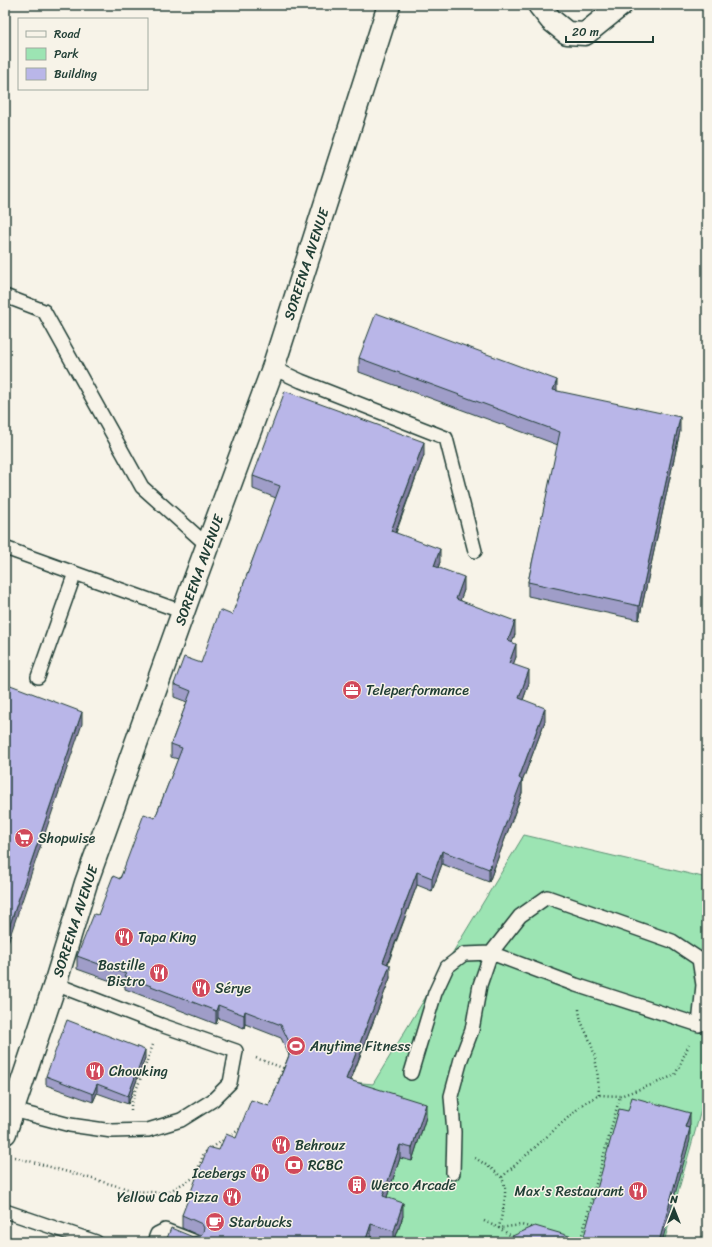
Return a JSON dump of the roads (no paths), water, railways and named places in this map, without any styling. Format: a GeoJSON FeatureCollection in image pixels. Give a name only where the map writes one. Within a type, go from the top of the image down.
{"type":"FeatureCollection","features":[{"type":"Feature","properties":{"kind":"street","name":"SOREENA AVENUE"},"geometry":{"type":"LineString","coordinates":[[5,1133],[55,984],[86,883],[207,545],[273,368],[389,5]]}},
{"type":"Feature","properties":{"kind":"street"},"geometry":{"type":"LineString","coordinates":[[545,13],[567,33],[585,34],[621,5]]}},
{"type":"Feature","properties":{"kind":"lane"},"geometry":{"type":"LineString","coordinates":[[5,296],[44,311],[142,487],[207,545]]}},
{"type":"Feature","properties":{"kind":"lane"},"geometry":{"type":"LineString","coordinates":[[273,368],[446,438],[475,551]]}},
{"type":"Feature","properties":{"kind":"lane"},"geometry":{"type":"LineString","coordinates":[[5,548],[183,612]]}},
{"type":"Feature","properties":{"kind":"lane"},"geometry":{"type":"LineString","coordinates":[[38,677],[75,573]]}},
{"type":"Feature","properties":{"kind":"lane"},"geometry":{"type":"LineString","coordinates":[[411,1073],[435,993],[447,967],[464,954],[491,953],[576,985],[699,1025],[703,985],[700,959],[672,941],[547,898],[520,916],[491,953],[480,985],[472,1030],[461,1059],[451,1096],[454,1132],[453,1172]]}},
{"type":"Feature","properties":{"kind":"lane"},"geometry":{"type":"LineString","coordinates":[[13,1110],[70,1125],[112,1131],[148,1130],[181,1120],[213,1100],[230,1083],[236,1051],[161,1025],[55,984]]}},
{"type":"Feature","properties":{"kind":"lane"},"geometry":{"type":"LineString","coordinates":[[5,1211],[96,1242]]}},
{"type":"Feature","properties":{"kind":"lane"},"geometry":{"type":"LineString","coordinates":[[154,1242],[157,1234],[165,1230],[196,1242]]}},
{"type":"Feature","properties":{"kind":"place","name":"Teleperformance"},"geometry":{"type":"Point","coordinates":[352,690]}},
{"type":"Feature","properties":{"kind":"place","name":"Shopwise"},"geometry":{"type":"Point","coordinates":[24,838]}},
{"type":"Feature","properties":{"kind":"place","name":"Tapa King"},"geometry":{"type":"Point","coordinates":[124,937]}},
{"type":"Feature","properties":{"kind":"place","name":"Bastille Bistro"},"geometry":{"type":"Point","coordinates":[159,973]}},
{"type":"Feature","properties":{"kind":"place","name":"Sérye"},"geometry":{"type":"Point","coordinates":[201,988]}},
{"type":"Feature","properties":{"kind":"place","name":"Anytime Fitness"},"geometry":{"type":"Point","coordinates":[296,1046]}},
{"type":"Feature","properties":{"kind":"place","name":"Chowking"},"geometry":{"type":"Point","coordinates":[95,1071]}},
{"type":"Feature","properties":{"kind":"place","name":"Behrouz"},"geometry":{"type":"Point","coordinates":[281,1145]}},
{"type":"Feature","properties":{"kind":"place","name":"RCBC"},"geometry":{"type":"Point","coordinates":[294,1165]}},
{"type":"Feature","properties":{"kind":"place","name":"Icebergs"},"geometry":{"type":"Point","coordinates":[260,1173]}},
{"type":"Feature","properties":{"kind":"place","name":"Werco Arcade"},"geometry":{"type":"Point","coordinates":[357,1185]}},
{"type":"Feature","properties":{"kind":"place","name":"Max's Restaurant"},"geometry":{"type":"Point","coordinates":[638,1191]}},
{"type":"Feature","properties":{"kind":"place","name":"Yellow Cab Pizza"},"geometry":{"type":"Point","coordinates":[232,1197]}},
{"type":"Feature","properties":{"kind":"place","name":"Starbucks"},"geometry":{"type":"Point","coordinates":[215,1222]}}]}
